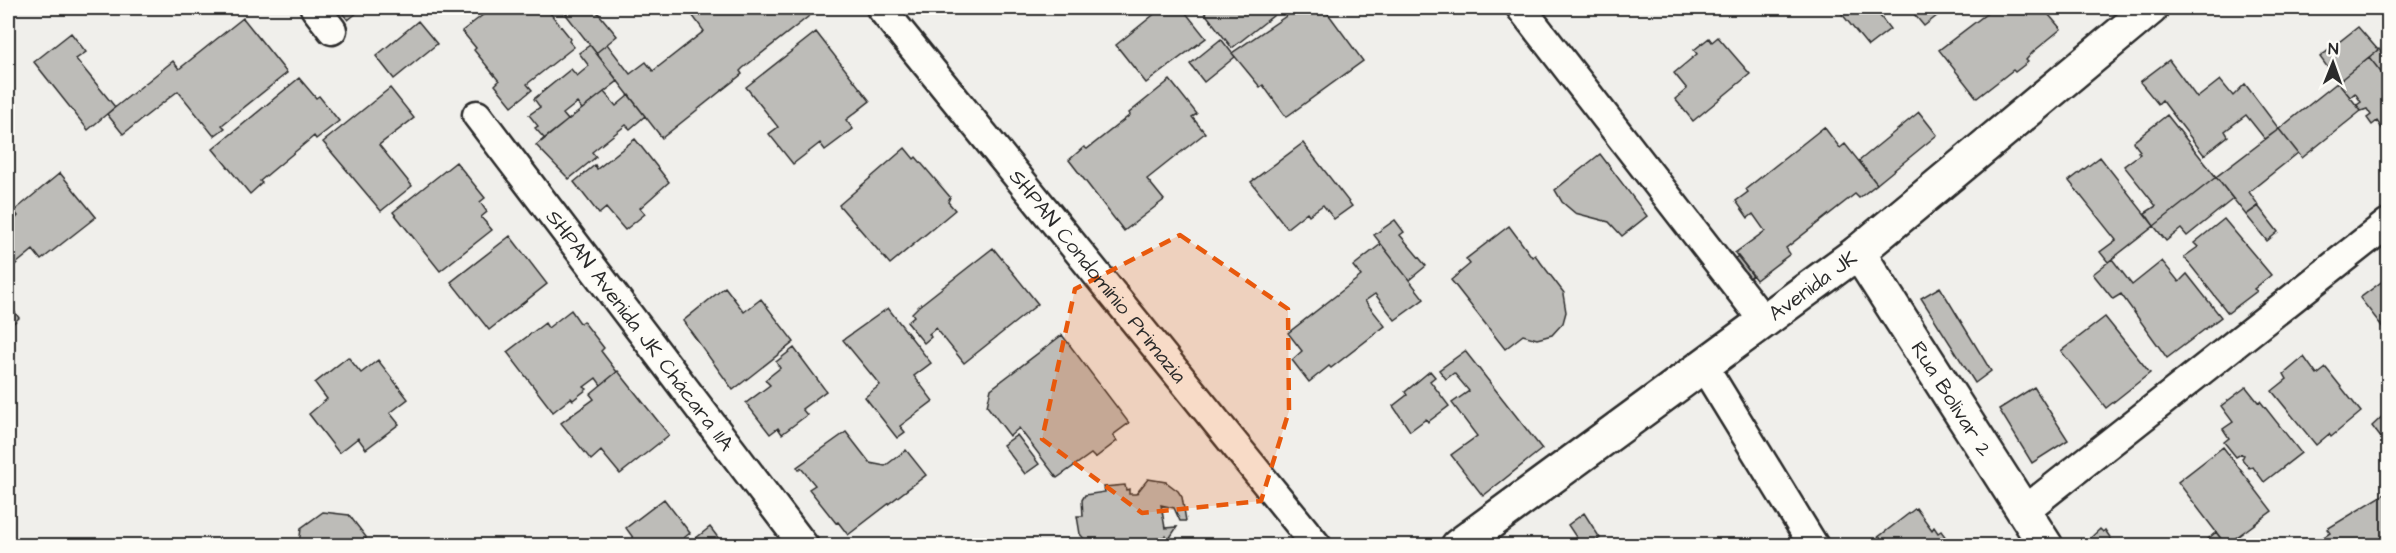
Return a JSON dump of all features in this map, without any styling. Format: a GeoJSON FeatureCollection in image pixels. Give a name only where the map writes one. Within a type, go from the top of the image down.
{"type":"FeatureCollection","features":[{"type":"Feature","properties":{"kind":"street"},"geometry":{"type":"LineString","coordinates":[[315,8],[332,30]]}},
{"type":"Feature","properties":{"kind":"street","name":"SHPAN Condomínio Primazia"},"geometry":{"type":"LineString","coordinates":[[881,8],[1317,546]]}},
{"type":"Feature","properties":{"kind":"street"},"geometry":{"type":"LineString","coordinates":[[1521,8],[1763,320]]}},
{"type":"Feature","properties":{"kind":"street","name":"Avenida JK"},"geometry":{"type":"LineString","coordinates":[[1458,546],[1858,252],[2151,8]]}},
{"type":"Feature","properties":{"kind":"street","name":"SHPAN Avenida JK Chácara 11A"},"geometry":{"type":"LineString","coordinates":[[477,116],[804,546]]}},
{"type":"Feature","properties":{"kind":"street"},"geometry":{"type":"LineString","coordinates":[[2024,511],[2388,224]]}},
{"type":"Feature","properties":{"kind":"street","name":"Rua Bolivar 2"},"geometry":{"type":"LineString","coordinates":[[1858,252],[2046,546]]}},
{"type":"Feature","properties":{"kind":"street"},"geometry":{"type":"LineString","coordinates":[[1703,364],[1814,546]]}},
{"type":"Feature","properties":{"kind":"highlighted area"},"geometry":{"type":"Polygon","coordinates":[[[1180,235],[1288,309],[1289,411],[1261,501],[1142,513],[1042,439],[1075,289],[1180,235]]]}},
{"type":"Feature","properties":{"kind":"building"},"geometry":{"type":"Polygon","coordinates":[[[338,8],[363,8],[348,20],[338,8]]]}},
{"type":"Feature","properties":{"kind":"building"},"geometry":{"type":"Polygon","coordinates":[[[492,8],[546,8],[571,39],[569,41],[574,47],[527,84],[532,90],[512,106],[495,85],[499,81],[462,31],[492,8]]]}},
{"type":"Feature","properties":{"kind":"building"},"geometry":{"type":"Polygon","coordinates":[[[561,8],[594,8],[617,36],[596,53],[561,8]]]}},
{"type":"Feature","properties":{"kind":"building"},"geometry":{"type":"Polygon","coordinates":[[[687,8],[808,8],[813,13],[743,68],[740,71],[742,74],[662,138],[596,53],[607,44],[630,74],[646,62],[653,71],[704,31],[687,8]]]}},
{"type":"Feature","properties":{"kind":"building"},"geometry":{"type":"Polygon","coordinates":[[[1162,8],[1182,8],[1206,38],[1146,83],[1116,45],[1162,8]]]}},
{"type":"Feature","properties":{"kind":"building"},"geometry":{"type":"Polygon","coordinates":[[[1201,8],[1283,8],[1232,48],[1201,8]]]}},
{"type":"Feature","properties":{"kind":"building"},"geometry":{"type":"Polygon","coordinates":[[[1298,8],[1324,8],[1363,61],[1286,117],[1263,85],[1260,87],[1232,53],[1298,8]]]}},
{"type":"Feature","properties":{"kind":"building"},"geometry":{"type":"Polygon","coordinates":[[[1837,8],[1874,8],[1890,29],[1868,46],[1837,8]]]}},
{"type":"Feature","properties":{"kind":"building"},"geometry":{"type":"Polygon","coordinates":[[[1909,8],[1947,8],[1924,26],[1909,8]]]}},
{"type":"Feature","properties":{"kind":"building"},"geometry":{"type":"Polygon","coordinates":[[[1994,8],[2043,8],[2061,29],[2033,52],[2026,60],[2028,62],[2015,72],[2013,70],[1977,98],[1939,50],[1994,8]]]}},
{"type":"Feature","properties":{"kind":"building"},"geometry":{"type":"Polygon","coordinates":[[[243,18],[287,73],[222,125],[225,128],[214,136],[178,91],[123,134],[107,114],[173,61],[179,69],[243,18]]]}},
{"type":"Feature","properties":{"kind":"building"},"geometry":{"type":"Polygon","coordinates":[[[418,21],[437,44],[394,79],[376,56],[418,21]]]}},
{"type":"Feature","properties":{"kind":"building"},"geometry":{"type":"Polygon","coordinates":[[[2358,27],[2378,50],[2338,82],[2320,57],[2358,27]]]}},
{"type":"Feature","properties":{"kind":"building"},"geometry":{"type":"Polygon","coordinates":[[[816,32],[870,101],[846,120],[853,129],[825,150],[820,143],[793,164],[769,134],[778,127],[746,87],[816,32]]]}},
{"type":"Feature","properties":{"kind":"building"},"geometry":{"type":"Polygon","coordinates":[[[71,33],[86,52],[76,59],[115,107],[88,130],[34,62],[71,33]]]}},
{"type":"Feature","properties":{"kind":"building"},"geometry":{"type":"Polygon","coordinates":[[[1718,37],[1750,74],[1693,121],[1675,99],[1687,89],[1674,73],[1697,54],[1694,50],[1709,38],[1712,42],[1718,37]]]}},
{"type":"Feature","properties":{"kind":"building"},"geometry":{"type":"Polygon","coordinates":[[[1221,39],[1235,57],[1204,82],[1190,64],[1221,39]]]}},
{"type":"Feature","properties":{"kind":"building"},"geometry":{"type":"Polygon","coordinates":[[[590,45],[618,81],[582,109],[577,103],[563,114],[568,120],[541,142],[544,138],[535,128],[538,126],[529,115],[540,107],[534,99],[571,69],[577,76],[589,66],[579,53],[590,45]]]}},
{"type":"Feature","properties":{"kind":"building"},"geometry":{"type":"Polygon","coordinates":[[[2379,49],[2388,61],[2388,81],[2369,57],[2379,49]]]}},
{"type":"Feature","properties":{"kind":"building"},"geometry":{"type":"Polygon","coordinates":[[[2369,57],[2388,81],[2388,137],[2377,121],[2372,125],[2367,118],[2371,115],[2367,109],[2361,111],[2357,105],[2361,102],[2355,93],[2350,97],[2338,82],[2369,57]]]}},
{"type":"Feature","properties":{"kind":"building"},"geometry":{"type":"Polygon","coordinates":[[[2169,60],[2197,98],[2220,80],[2233,96],[2245,84],[2279,129],[2265,139],[2246,115],[2225,131],[2228,136],[2204,155],[2162,100],[2158,104],[2140,82],[2169,60]]]}},
{"type":"Feature","properties":{"kind":"building"},"geometry":{"type":"Polygon","coordinates":[[[299,78],[316,98],[319,96],[339,121],[316,139],[314,136],[260,181],[262,183],[250,194],[213,149],[299,78]]]}},
{"type":"Feature","properties":{"kind":"building"},"geometry":{"type":"Polygon","coordinates":[[[1170,80],[1197,114],[1192,117],[1205,133],[1147,179],[1164,200],[1124,231],[1069,160],[1084,147],[1087,149],[1130,115],[1129,113],[1170,80]]]}},
{"type":"Feature","properties":{"kind":"building"},"geometry":{"type":"Polygon","coordinates":[[[2338,82],[2361,111],[2302,158],[2279,129],[2338,82]]]}},
{"type":"Feature","properties":{"kind":"building"},"geometry":{"type":"Polygon","coordinates":[[[390,88],[414,118],[379,145],[412,186],[381,211],[323,142],[390,88]]]}},
{"type":"Feature","properties":{"kind":"building"},"geometry":{"type":"Polygon","coordinates":[[[604,92],[616,106],[629,95],[645,116],[630,129],[626,125],[592,152],[596,157],[569,179],[536,145],[604,92]]]}},
{"type":"Feature","properties":{"kind":"building"},"geometry":{"type":"Polygon","coordinates":[[[1919,112],[1937,135],[1877,184],[1859,161],[1919,112]]]}},
{"type":"Feature","properties":{"kind":"building"},"geometry":{"type":"Polygon","coordinates":[[[2167,115],[2216,177],[2154,226],[2145,213],[2156,206],[2124,166],[2140,154],[2133,142],[2167,115]]]}},
{"type":"Feature","properties":{"kind":"building"},"geometry":{"type":"Polygon","coordinates":[[[1824,127],[1840,148],[1845,144],[1877,184],[1859,198],[1855,194],[1786,248],[1790,254],[1756,280],[1735,253],[1765,231],[1753,214],[1748,218],[1736,201],[1748,192],[1746,189],[1824,127]]]}},
{"type":"Feature","properties":{"kind":"building"},"geometry":{"type":"Polygon","coordinates":[[[2279,129],[2298,153],[2249,192],[2259,206],[2246,215],[2216,177],[2279,129]]]}},
{"type":"Feature","properties":{"kind":"building"},"geometry":{"type":"Polygon","coordinates":[[[635,139],[669,182],[640,208],[645,214],[625,230],[606,208],[599,214],[574,182],[595,165],[597,169],[635,139]]]}},
{"type":"Feature","properties":{"kind":"building"},"geometry":{"type":"Polygon","coordinates":[[[1303,143],[1352,206],[1334,219],[1323,205],[1309,215],[1307,212],[1287,228],[1251,182],[1303,143]]]}},
{"type":"Feature","properties":{"kind":"building"},"geometry":{"type":"Polygon","coordinates":[[[905,148],[914,159],[916,157],[950,197],[948,202],[955,210],[890,264],[839,205],[905,148]]]}},
{"type":"Feature","properties":{"kind":"building"},"geometry":{"type":"Polygon","coordinates":[[[1600,154],[1647,216],[1622,236],[1609,222],[1575,213],[1562,202],[1555,190],[1600,154]]]}},
{"type":"Feature","properties":{"kind":"building"},"geometry":{"type":"Polygon","coordinates":[[[2100,157],[2154,226],[2108,262],[2100,252],[2116,240],[2069,181],[2100,157]]]}},
{"type":"Feature","properties":{"kind":"building"},"geometry":{"type":"Polygon","coordinates":[[[456,162],[485,198],[480,202],[487,212],[481,217],[492,230],[440,271],[393,212],[456,162]]]}},
{"type":"Feature","properties":{"kind":"building"},"geometry":{"type":"Polygon","coordinates":[[[60,173],[96,217],[41,260],[33,250],[11,268],[8,264],[8,227],[18,216],[14,211],[60,173]]]}},
{"type":"Feature","properties":{"kind":"building"},"geometry":{"type":"Polygon","coordinates":[[[2216,177],[2233,199],[2187,236],[2181,229],[2166,241],[2154,226],[2216,177]]]}},
{"type":"Feature","properties":{"kind":"building"},"geometry":{"type":"Polygon","coordinates":[[[2258,206],[2278,232],[2267,241],[2246,215],[2258,206]]]}},
{"type":"Feature","properties":{"kind":"building"},"geometry":{"type":"Polygon","coordinates":[[[2224,219],[2271,275],[2254,289],[2257,291],[2228,313],[2184,257],[2198,247],[2194,243],[2224,219]]]}},
{"type":"Feature","properties":{"kind":"building"},"geometry":{"type":"Polygon","coordinates":[[[1395,220],[1404,232],[1400,235],[1426,266],[1409,280],[1374,235],[1395,220]]]}},
{"type":"Feature","properties":{"kind":"building"},"geometry":{"type":"Polygon","coordinates":[[[1509,226],[1532,257],[1535,255],[1564,293],[1566,312],[1563,323],[1552,335],[1537,339],[1523,335],[1505,349],[1451,280],[1470,264],[1466,259],[1509,226]]]}},
{"type":"Feature","properties":{"kind":"building"},"geometry":{"type":"Polygon","coordinates":[[[510,236],[547,284],[489,330],[451,282],[510,236]]]}},
{"type":"Feature","properties":{"kind":"building"},"geometry":{"type":"Polygon","coordinates":[[[1381,244],[1424,299],[1395,320],[1375,294],[1365,301],[1385,326],[1309,382],[1292,360],[1302,351],[1288,333],[1361,276],[1353,266],[1381,244]]]}},
{"type":"Feature","properties":{"kind":"building"},"geometry":{"type":"Polygon","coordinates":[[[993,248],[1038,304],[964,363],[936,328],[924,343],[907,322],[914,316],[912,313],[919,306],[993,248]]]}},
{"type":"Feature","properties":{"kind":"building"},"geometry":{"type":"Polygon","coordinates":[[[1738,256],[1753,275],[1739,286],[1724,267],[1738,256]]]}},
{"type":"Feature","properties":{"kind":"building"},"geometry":{"type":"Polygon","coordinates":[[[2112,259],[2132,285],[2162,261],[2179,282],[2187,274],[2221,317],[2167,358],[2121,294],[2113,299],[2093,274],[2112,259]]]}},
{"type":"Feature","properties":{"kind":"building"},"geometry":{"type":"Polygon","coordinates":[[[2388,277],[2388,334],[2360,298],[2388,277]]]}},
{"type":"Feature","properties":{"kind":"building"},"geometry":{"type":"Polygon","coordinates":[[[725,287],[744,312],[761,299],[794,342],[733,390],[683,321],[725,287]]]}},
{"type":"Feature","properties":{"kind":"building"},"geometry":{"type":"Polygon","coordinates":[[[1940,287],[1991,371],[1975,383],[1921,298],[1940,287]]]}},
{"type":"Feature","properties":{"kind":"building"},"geometry":{"type":"Polygon","coordinates":[[[8,303],[19,318],[8,328],[8,303]]]}},
{"type":"Feature","properties":{"kind":"building"},"geometry":{"type":"Polygon","coordinates":[[[888,308],[931,363],[914,376],[933,401],[900,426],[905,432],[897,438],[865,397],[880,385],[843,340],[888,308]]]}},
{"type":"Feature","properties":{"kind":"building"},"geometry":{"type":"Polygon","coordinates":[[[571,310],[580,323],[583,321],[604,348],[601,351],[617,372],[601,385],[596,378],[584,387],[587,389],[553,412],[507,352],[545,323],[548,328],[571,310]]]}},
{"type":"Feature","properties":{"kind":"building"},"geometry":{"type":"Polygon","coordinates":[[[2105,317],[2150,373],[2106,408],[2061,351],[2105,317]]]}},
{"type":"Feature","properties":{"kind":"building"},"geometry":{"type":"Polygon","coordinates":[[[1062,335],[1129,423],[1113,435],[1117,441],[1095,458],[1091,454],[1057,478],[1019,428],[1010,436],[987,406],[991,389],[1062,335]]]}},
{"type":"Feature","properties":{"kind":"building"},"geometry":{"type":"Polygon","coordinates":[[[794,348],[826,391],[802,409],[807,415],[782,434],[778,428],[770,434],[746,403],[770,385],[765,380],[780,368],[776,362],[794,348]]]}},
{"type":"Feature","properties":{"kind":"building"},"geometry":{"type":"Polygon","coordinates":[[[1465,351],[1542,449],[1483,496],[1451,455],[1477,436],[1452,403],[1469,391],[1454,373],[1446,379],[1439,370],[1465,351]]]}},
{"type":"Feature","properties":{"kind":"building"},"geometry":{"type":"Polygon","coordinates":[[[348,357],[361,373],[378,360],[408,399],[390,413],[399,424],[366,449],[358,438],[339,453],[309,414],[327,399],[315,383],[348,357]]]}},
{"type":"Feature","properties":{"kind":"building"},"geometry":{"type":"Polygon","coordinates":[[[2304,357],[2317,375],[2326,368],[2361,412],[2331,437],[2329,434],[2316,445],[2272,391],[2287,379],[2284,374],[2304,357]]]}},
{"type":"Feature","properties":{"kind":"building"},"geometry":{"type":"Polygon","coordinates":[[[618,371],[669,435],[620,474],[601,451],[591,460],[561,423],[594,399],[590,394],[618,371]]]}},
{"type":"Feature","properties":{"kind":"building"},"geometry":{"type":"Polygon","coordinates":[[[1430,371],[1435,377],[1430,381],[1449,406],[1428,422],[1426,419],[1410,431],[1393,406],[1407,395],[1405,392],[1430,371]]]}},
{"type":"Feature","properties":{"kind":"building"},"geometry":{"type":"Polygon","coordinates":[[[2034,387],[2068,440],[2032,463],[1999,409],[2034,387]]]}},
{"type":"Feature","properties":{"kind":"building"},"geometry":{"type":"Polygon","coordinates":[[[2246,387],[2301,453],[2264,482],[2253,467],[2249,468],[2242,459],[2244,455],[2236,457],[2224,442],[2229,438],[2223,429],[2233,422],[2221,406],[2246,387]]]}},
{"type":"Feature","properties":{"kind":"building"},"geometry":{"type":"Polygon","coordinates":[[[2388,411],[2388,447],[2372,426],[2388,411]]]}},
{"type":"Feature","properties":{"kind":"building"},"geometry":{"type":"Polygon","coordinates":[[[846,432],[870,463],[885,466],[906,450],[926,475],[848,535],[809,489],[815,485],[801,468],[799,470],[797,467],[846,432]]]}},
{"type":"Feature","properties":{"kind":"building"},"geometry":{"type":"Polygon","coordinates":[[[1017,435],[1039,464],[1025,474],[1003,445],[1017,435]]]}},
{"type":"Feature","properties":{"kind":"building"},"geometry":{"type":"Polygon","coordinates":[[[2223,447],[2272,511],[2226,545],[2178,482],[2223,447]]]}},
{"type":"Feature","properties":{"kind":"building"},"geometry":{"type":"Polygon","coordinates":[[[1148,479],[1166,482],[1178,491],[1182,497],[1186,521],[1180,521],[1174,508],[1161,505],[1165,528],[1177,527],[1169,539],[1166,540],[1166,536],[1160,538],[1160,546],[1089,545],[1080,534],[1077,516],[1083,516],[1082,500],[1085,495],[1105,492],[1104,487],[1125,485],[1126,490],[1129,489],[1129,494],[1136,494],[1148,479]]]}},
{"type":"Feature","properties":{"kind":"building"},"geometry":{"type":"Polygon","coordinates":[[[2388,492],[2388,546],[2310,546],[2330,533],[2327,529],[2388,492]]]}},
{"type":"Feature","properties":{"kind":"building"},"geometry":{"type":"Polygon","coordinates":[[[664,499],[690,533],[674,546],[639,546],[626,528],[664,499]]]}},
{"type":"Feature","properties":{"kind":"building"},"geometry":{"type":"Polygon","coordinates":[[[1916,508],[1932,530],[1934,527],[1938,533],[1941,531],[1952,546],[1863,546],[1872,539],[1873,541],[1916,508]]]}},
{"type":"Feature","properties":{"kind":"building"},"geometry":{"type":"Polygon","coordinates":[[[323,512],[349,515],[366,537],[365,546],[299,546],[301,528],[323,512]]]}},
{"type":"Feature","properties":{"kind":"building"},"geometry":{"type":"Polygon","coordinates":[[[1584,513],[1600,538],[1588,546],[1582,546],[1568,525],[1584,513]]]}},
{"type":"Feature","properties":{"kind":"building"},"geometry":{"type":"Polygon","coordinates":[[[710,527],[719,539],[711,546],[686,546],[710,527]]]}},
{"type":"Feature","properties":{"kind":"building"},"geometry":{"type":"Polygon","coordinates":[[[2100,529],[2103,532],[2105,530],[2116,546],[2082,546],[2100,529]]]}},
{"type":"Feature","properties":{"kind":"building"},"geometry":{"type":"Polygon","coordinates":[[[2216,532],[2226,546],[2200,546],[2216,532]]]}}]}
